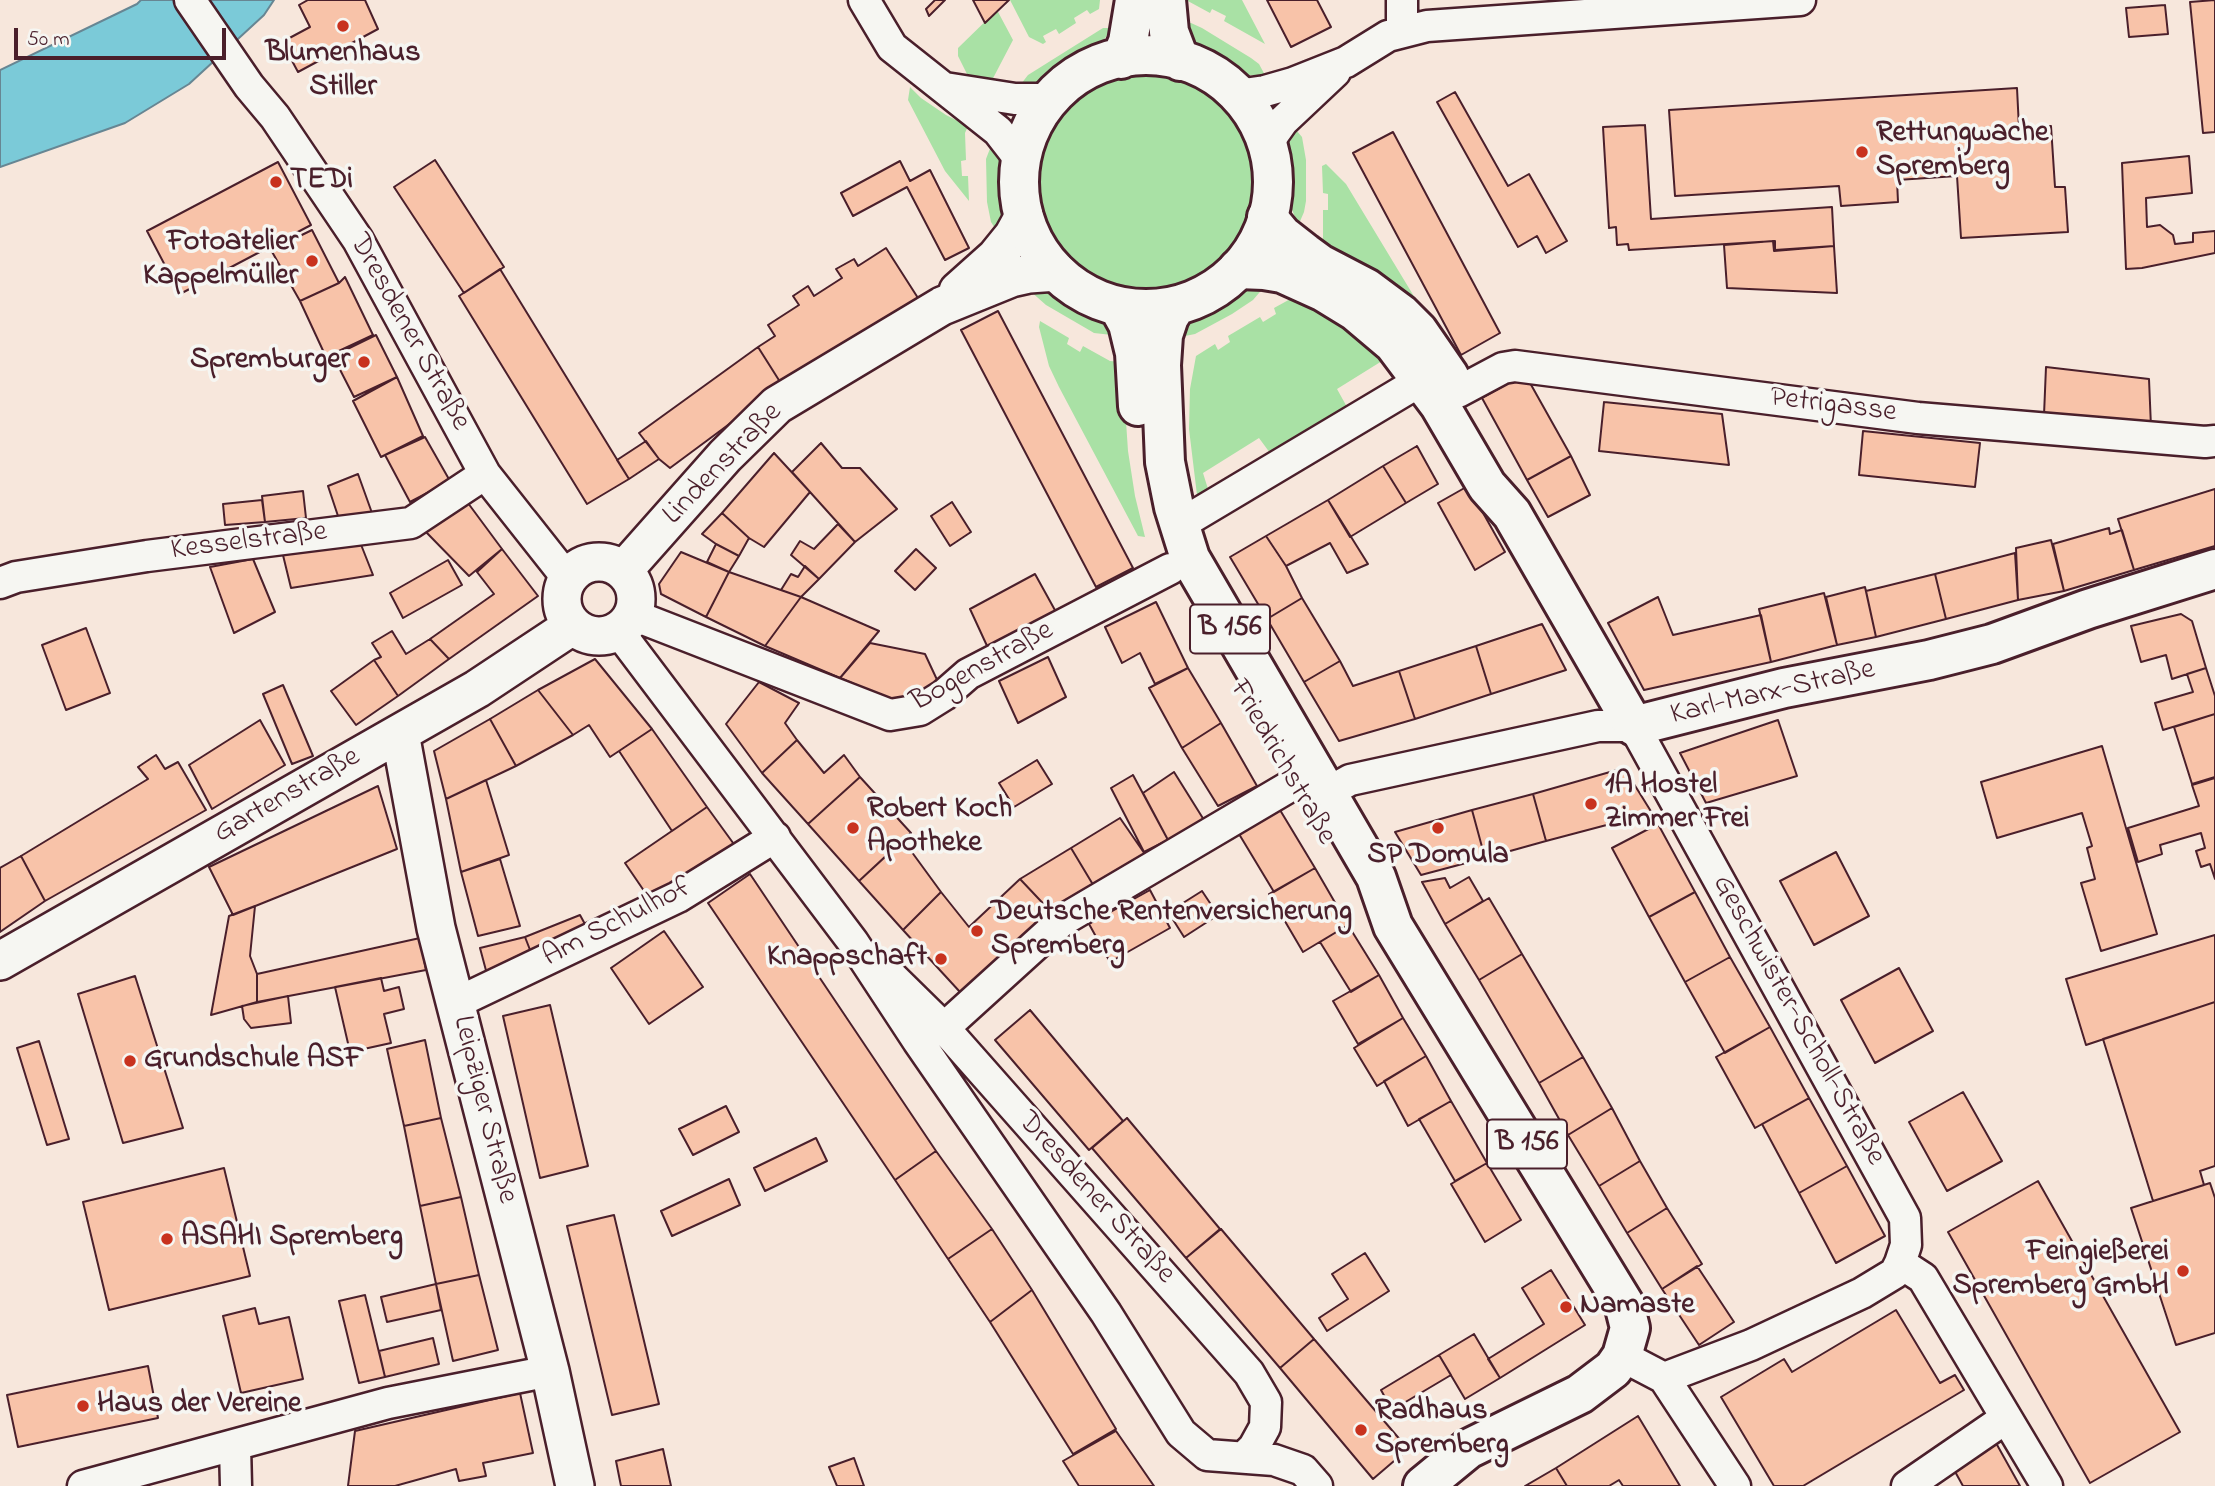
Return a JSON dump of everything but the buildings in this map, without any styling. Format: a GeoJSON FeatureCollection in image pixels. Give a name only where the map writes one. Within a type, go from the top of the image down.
{"type":"FeatureCollection","features":[{"type":"Feature","properties":{"kind":"main road"},"geometry":{"type":"LineString","coordinates":[[1121,58],[1130,32],[1135,0]]}},
{"type":"Feature","properties":{"kind":"main road"},"geometry":{"type":"LineString","coordinates":[[1166,0],[1170,32],[1180,61]]}},
{"type":"Feature","properties":{"kind":"main road"},"geometry":{"type":"LineString","coordinates":[[1133,56],[1158,56],[1180,61],[1212,74],[1237,95],[1253,114],[1266,145],[1273,174],[1270,209],[1258,243],[1224,283],[1202,297],[1176,306],[1147,310],[1118,306],[1092,298],[1069,284],[1049,265],[1034,242],[1024,216],[1019,186],[1022,162],[1032,126],[1063,86],[1085,71],[1108,61],[1133,56]]}},
{"type":"Feature","properties":{"kind":"main road","name":"Geschwister-Scholl-Straße"},"geometry":{"type":"LineString","coordinates":[[1267,217],[1305,253],[1366,288],[1401,314],[1418,331],[1458,393],[1503,480],[1512,514]]}},
{"type":"Feature","properties":{"kind":"main road","name":"Geschwister-Scholl-Straße"},"geometry":{"type":"LineString","coordinates":[[1238,269],[1282,273],[1355,311],[1385,335],[1439,404],[1487,486],[1512,514],[1634,726]]}},
{"type":"Feature","properties":{"kind":"main road","name":"Friedrichstraße"},"geometry":{"type":"LineString","coordinates":[[1118,306],[1128,324],[1135,353],[1140,446],[1152,521],[1170,569],[1310,789]]}},
{"type":"Feature","properties":{"kind":"main road","name":"Friedrichstraße"},"geometry":{"type":"LineString","coordinates":[[1176,306],[1163,335],[1161,365],[1165,462],[1183,541],[1310,789],[1356,891],[1393,926],[1625,1304],[1630,1328],[1622,1356]]}},
{"type":"Feature","properties":{"kind":"main road","name":"Karl-Marx-Straße"},"geometry":{"type":"LineString","coordinates":[[1634,726],[1784,688],[1905,665],[1992,644],[2088,609],[2213,577]]}},
{"type":"Feature","properties":{"kind":"main road"},"geometry":{"type":"LineString","coordinates":[[1423,1486],[1468,1449],[1580,1394],[1613,1369],[1622,1356]]}},
{"type":"Feature","properties":{"kind":"street","name":"Dresdener Straße"},"geometry":{"type":"LineString","coordinates":[[190,0],[248,86],[275,117],[358,240],[485,474],[568,579]]}},
{"type":"Feature","properties":{"kind":"street"},"geometry":{"type":"LineString","coordinates":[[864,0],[892,47],[998,131],[1022,162]]}},
{"type":"Feature","properties":{"kind":"street"},"geometry":{"type":"LineString","coordinates":[[1402,0],[1402,32]]}},
{"type":"Feature","properties":{"kind":"street"},"geometry":{"type":"LineString","coordinates":[[1237,95],[1293,83],[1346,62],[1388,36],[1427,26],[1801,0]]}},
{"type":"Feature","properties":{"kind":"street"},"geometry":{"type":"LineString","coordinates":[[1266,145],[1283,121],[1346,62]]}},
{"type":"Feature","properties":{"kind":"street"},"geometry":{"type":"LineString","coordinates":[[945,88],[1015,99],[1051,99]]}},
{"type":"Feature","properties":{"kind":"street","name":"Lindenstraße"},"geometry":{"type":"LineString","coordinates":[[942,306],[996,257],[1013,236],[1024,216]]}},
{"type":"Feature","properties":{"kind":"street","name":"Lindenstraße"},"geometry":{"type":"LineString","coordinates":[[624,571],[725,456],[777,405],[942,306],[1011,278],[1057,272]]}},
{"type":"Feature","properties":{"kind":"street","name":"Petrigasse"},"geometry":{"type":"LineString","coordinates":[[1458,393],[1503,368],[1515,366],[1918,418],[2215,441]]}},
{"type":"Feature","properties":{"kind":"street"},"geometry":{"type":"LineString","coordinates":[[1179,525],[1422,380]]}},
{"type":"Feature","properties":{"kind":"street","name":"Kesselstraße"},"geometry":{"type":"LineString","coordinates":[[0,583],[16,577],[147,556],[411,523],[485,474]]}},
{"type":"Feature","properties":{"kind":"street"},"geometry":{"type":"LineString","coordinates":[[600,562],[613,564],[624,571],[632,580],[637,603],[626,624],[607,636],[595,637],[572,626],[562,603],[563,590],[577,569],[600,562]]}},
{"type":"Feature","properties":{"kind":"street","name":"Bogenstraße"},"geometry":{"type":"LineString","coordinates":[[626,624],[890,715],[920,710],[944,695],[968,674],[1170,569]]}},
{"type":"Feature","properties":{"kind":"street","name":"Dresdener Straße"},"geometry":{"type":"LineString","coordinates":[[626,624],[870,967],[1106,1313],[1181,1433],[1207,1455],[1274,1460],[1303,1471],[1317,1486]]}},
{"type":"Feature","properties":{"kind":"street","name":"Gartenstraße"},"geometry":{"type":"LineString","coordinates":[[0,961],[477,690],[572,626]]}},
{"type":"Feature","properties":{"kind":"street","name":"Karl-Marx-Straße"},"geometry":{"type":"LineString","coordinates":[[944,1028],[1063,920],[1310,789],[1598,726],[1634,726]]}},
{"type":"Feature","properties":{"kind":"street","name":"Geschwister-Scholl-Straße"},"geometry":{"type":"LineString","coordinates":[[1634,726],[1905,1218],[1906,1245],[1900,1263]]}},
{"type":"Feature","properties":{"kind":"street","name":"Leipziger Straße"},"geometry":{"type":"LineString","coordinates":[[400,733],[436,928],[550,1371],[575,1486]]}},
{"type":"Feature","properties":{"kind":"street","name":"Am Schulhof"},"geometry":{"type":"LineString","coordinates":[[456,1003],[678,897],[775,837]]}},
{"type":"Feature","properties":{"kind":"street","name":"Dresdener Straße"},"geometry":{"type":"LineString","coordinates":[[870,967],[873,965],[886,970],[944,1028],[1249,1373],[1266,1402],[1265,1427],[1254,1447],[1244,1457]]}},
{"type":"Feature","properties":{"kind":"street"},"geometry":{"type":"LineString","coordinates":[[1664,1378],[1751,1345],[1863,1293],[1895,1273],[1900,1263],[1923,1278],[2047,1486]]}},
{"type":"Feature","properties":{"kind":"street"},"geometry":{"type":"LineString","coordinates":[[1622,1356],[1664,1378],[1735,1486]]}},
{"type":"Feature","properties":{"kind":"street"},"geometry":{"type":"LineString","coordinates":[[83,1486],[388,1403],[550,1371]]}},
{"type":"Feature","properties":{"kind":"street"},"geometry":{"type":"LineString","coordinates":[[1908,1486],[2006,1418]]}},
{"type":"Feature","properties":{"kind":"street"},"geometry":{"type":"LineString","coordinates":[[235,1446],[236,1486]]}},
{"type":"Feature","properties":{"kind":"green space"},"geometry":{"type":"Polygon","coordinates":[[[1010,0],[1100,0],[1099,9],[1090,14],[1087,10],[1074,18],[1076,23],[1059,34],[1056,29],[1043,36],[1046,42],[1043,44],[1029,37],[1010,0]]]}},
{"type":"Feature","properties":{"kind":"green space"},"geometry":{"type":"Polygon","coordinates":[[[1186,0],[1242,0],[1265,44],[1224,21],[1226,16],[1212,9],[1210,13],[1186,0]]]}},
{"type":"Feature","properties":{"kind":"green space"},"geometry":{"type":"Polygon","coordinates":[[[997,10],[1013,40],[990,84],[967,74],[958,56],[958,48],[997,10]]]}},
{"type":"Feature","properties":{"kind":"green space"},"geometry":{"type":"Polygon","coordinates":[[[1184,23],[1202,28],[1251,58],[1259,64],[1266,77],[1237,70],[1205,51],[1195,44],[1184,23]]]}},
{"type":"Feature","properties":{"kind":"green space"},"geometry":{"type":"Polygon","coordinates":[[[1103,28],[1114,28],[1097,47],[1072,59],[1039,82],[1021,84],[1028,75],[1103,28]]]}},
{"type":"Feature","properties":{"kind":"green space"},"geometry":{"type":"Polygon","coordinates":[[[1146,70],[1168,72],[1199,83],[1225,103],[1245,129],[1256,160],[1256,204],[1245,235],[1225,261],[1199,281],[1168,292],[1146,294],[1124,292],[1093,281],[1067,261],[1047,235],[1036,204],[1034,182],[1036,160],[1047,129],[1067,103],[1093,83],[1124,72],[1146,70]]]}},
{"type":"Feature","properties":{"kind":"green space"},"geometry":{"type":"Polygon","coordinates":[[[910,87],[946,115],[968,126],[965,133],[966,160],[961,161],[962,176],[968,176],[969,201],[945,171],[908,100],[910,87]]]}},
{"type":"Feature","properties":{"kind":"green space"},"geometry":{"type":"Polygon","coordinates":[[[1296,130],[1302,137],[1306,160],[1306,201],[1298,226],[1289,201],[1287,155],[1289,143],[1296,130]]]}},
{"type":"Feature","properties":{"kind":"green space"},"geometry":{"type":"Polygon","coordinates":[[[991,146],[1000,162],[1004,191],[1004,217],[998,233],[991,222],[987,202],[986,159],[991,146]]]}},
{"type":"Feature","properties":{"kind":"green space"},"geometry":{"type":"Polygon","coordinates":[[[1326,164],[1346,184],[1441,341],[1318,249],[1323,238],[1323,210],[1328,210],[1328,194],[1323,193],[1322,166],[1326,164]]]}},
{"type":"Feature","properties":{"kind":"green space"},"geometry":{"type":"Polygon","coordinates":[[[1265,286],[1253,300],[1232,314],[1195,334],[1180,337],[1191,323],[1242,290],[1265,286]]]}},
{"type":"Feature","properties":{"kind":"green space"},"geometry":{"type":"Polygon","coordinates":[[[1047,289],[1104,322],[1112,335],[1094,333],[1046,305],[1029,290],[1047,289]]]}},
{"type":"Feature","properties":{"kind":"green space"},"geometry":{"type":"Polygon","coordinates":[[[1294,297],[1357,332],[1399,374],[1395,377],[1382,361],[1337,389],[1347,407],[1270,453],[1259,438],[1203,473],[1208,489],[1197,495],[1189,429],[1190,389],[1196,356],[1215,344],[1218,350],[1230,342],[1228,336],[1260,317],[1263,322],[1276,314],[1274,308],[1294,297]]]}},
{"type":"Feature","properties":{"kind":"green space"},"geometry":{"type":"Polygon","coordinates":[[[1040,321],[1069,338],[1067,344],[1080,352],[1083,346],[1110,361],[1122,362],[1128,451],[1145,537],[1138,536],[1059,387],[1049,366],[1039,327],[1040,321]]]}},
{"type":"Feature","properties":{"kind":"water"},"geometry":{"type":"Polygon","coordinates":[[[141,0],[274,0],[264,15],[189,84],[125,123],[0,167],[0,70],[141,0]]]}},
{"type":"Feature","properties":{"kind":"place","name":"Blumenhaus Stiller"},"geometry":{"type":"Point","coordinates":[343,26]}},
{"type":"Feature","properties":{"kind":"place","name":"Rettungwache Spremberg"},"geometry":{"type":"Point","coordinates":[1862,152]}},
{"type":"Feature","properties":{"kind":"place","name":"TEDi"},"geometry":{"type":"Point","coordinates":[276,182]}},
{"type":"Feature","properties":{"kind":"place","name":"Fotoatelier Kappelmüller"},"geometry":{"type":"Point","coordinates":[312,261]}},
{"type":"Feature","properties":{"kind":"place","name":"Spremburger"},"geometry":{"type":"Point","coordinates":[364,362]}},
{"type":"Feature","properties":{"kind":"place","name":"1A Hostel Zimmer Frei"},"geometry":{"type":"Point","coordinates":[1591,804]}},
{"type":"Feature","properties":{"kind":"place","name":"Robert Koch Apotheke"},"geometry":{"type":"Point","coordinates":[853,828]}},
{"type":"Feature","properties":{"kind":"place","name":"SP Domula"},"geometry":{"type":"Point","coordinates":[1438,828]}},
{"type":"Feature","properties":{"kind":"place","name":"Deutsche Rentenversicherung Spremberg"},"geometry":{"type":"Point","coordinates":[977,931]}},
{"type":"Feature","properties":{"kind":"place","name":"Knappschaft"},"geometry":{"type":"Point","coordinates":[941,959]}},
{"type":"Feature","properties":{"kind":"place","name":"Grundschule ASF"},"geometry":{"type":"Point","coordinates":[130,1061]}},
{"type":"Feature","properties":{"kind":"place","name":"ASAHI Spremberg"},"geometry":{"type":"Point","coordinates":[167,1239]}},
{"type":"Feature","properties":{"kind":"place","name":"Feingießerei Spremberg GmbH"},"geometry":{"type":"Point","coordinates":[2183,1271]}},
{"type":"Feature","properties":{"kind":"place","name":"Namaste"},"geometry":{"type":"Point","coordinates":[1566,1307]}},
{"type":"Feature","properties":{"kind":"place","name":"Haus der Vereine"},"geometry":{"type":"Point","coordinates":[83,1406]}},
{"type":"Feature","properties":{"kind":"place","name":"Radhaus Spremberg"},"geometry":{"type":"Point","coordinates":[1361,1430]}}]}
